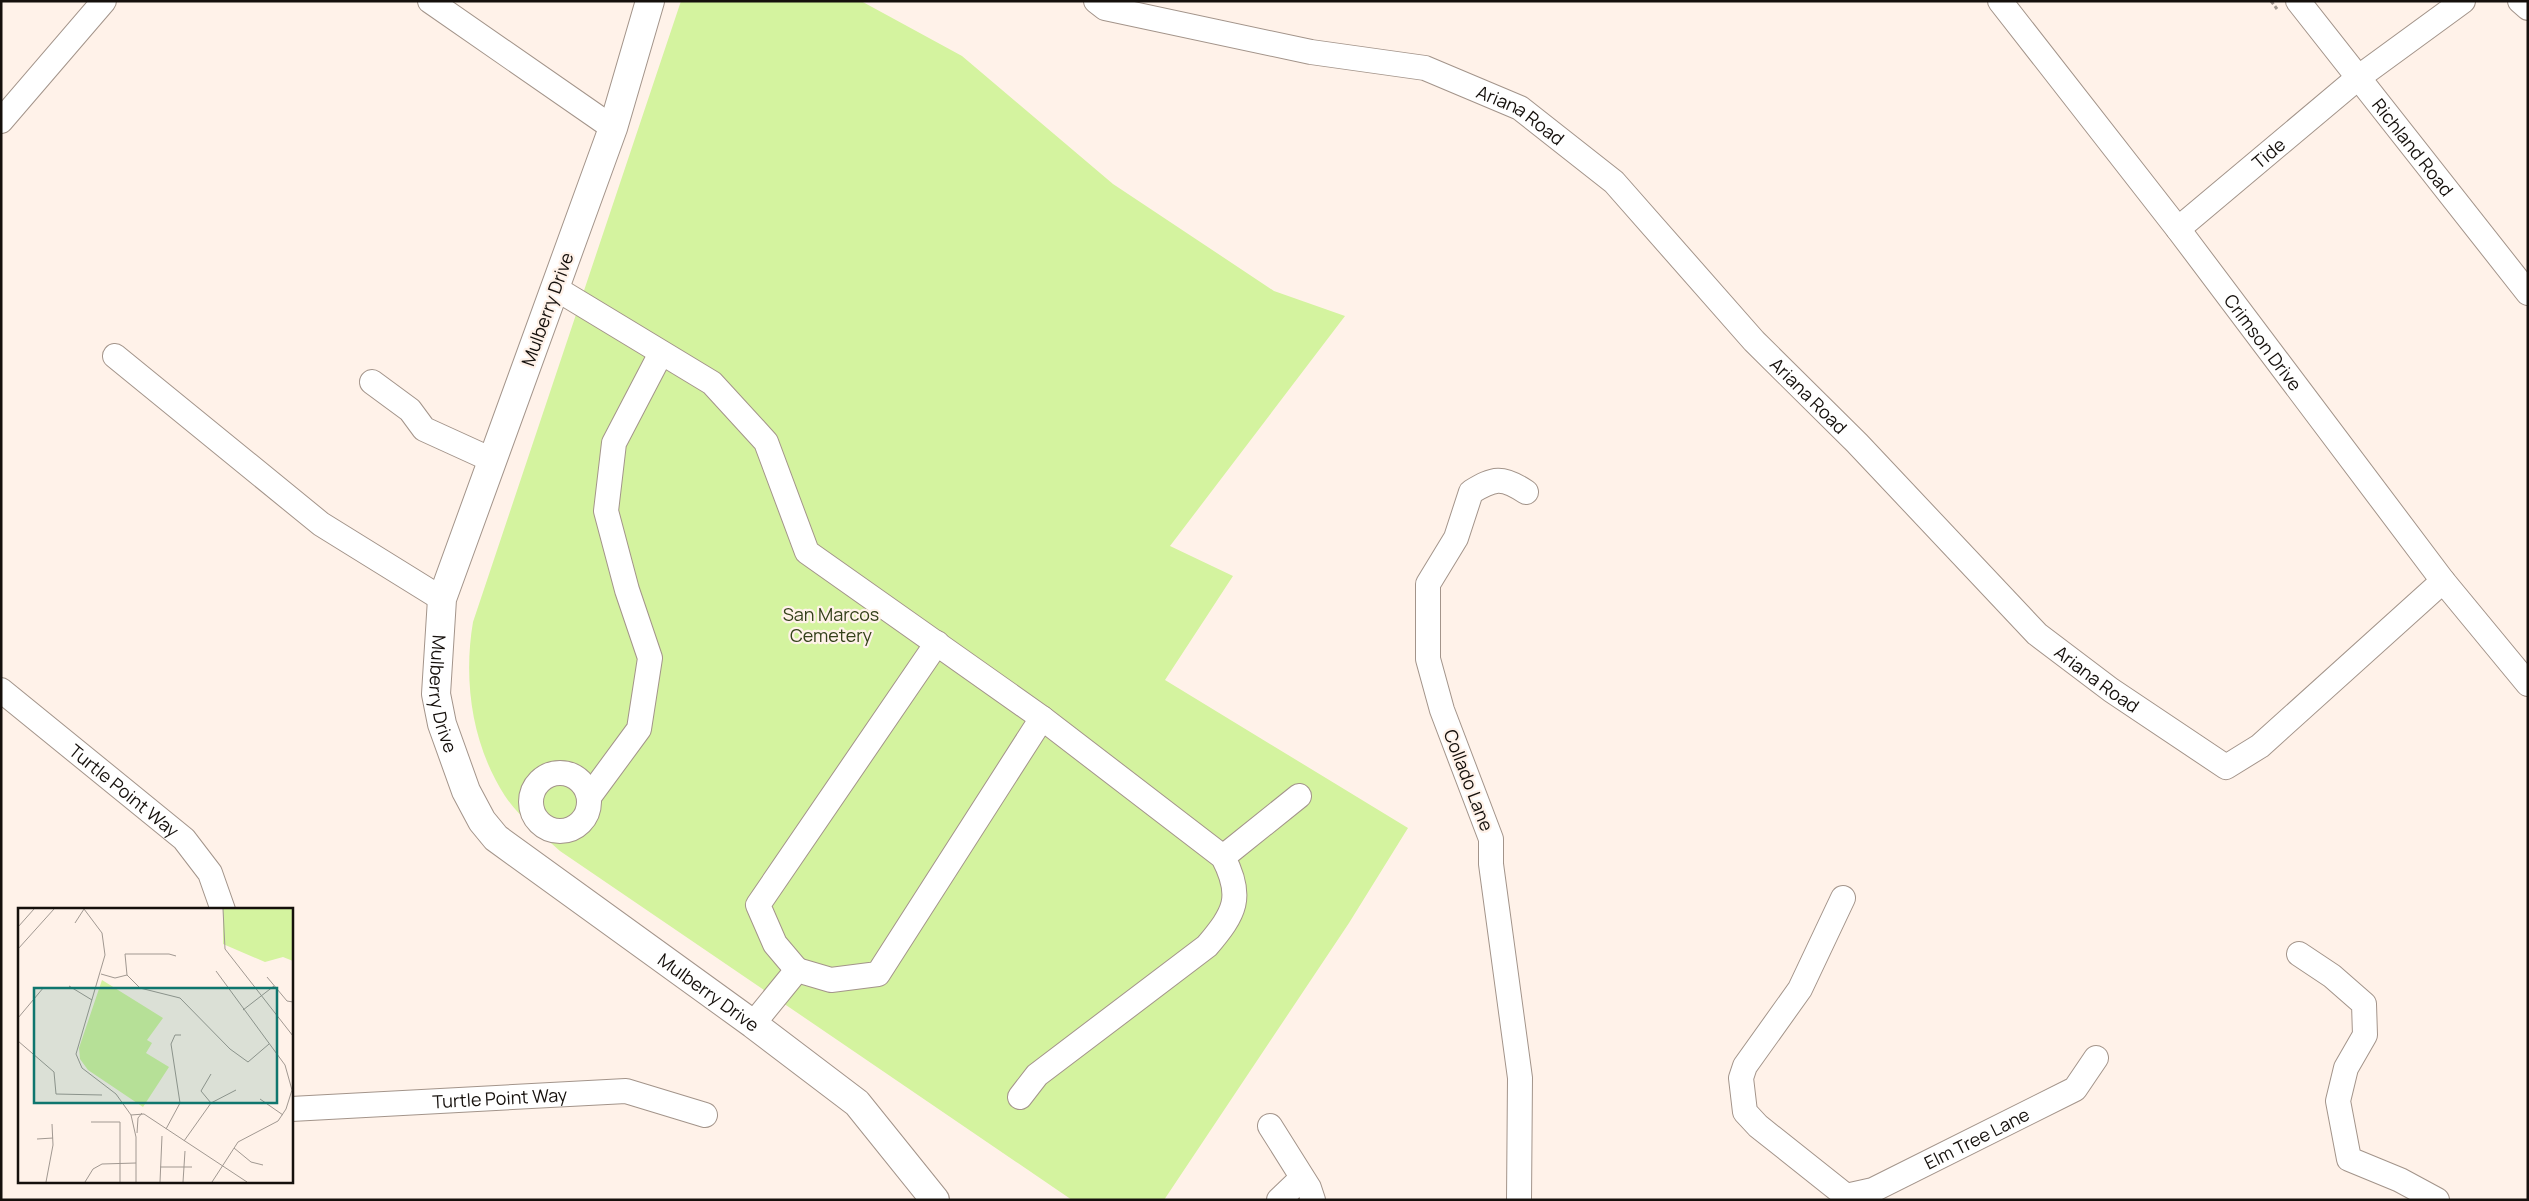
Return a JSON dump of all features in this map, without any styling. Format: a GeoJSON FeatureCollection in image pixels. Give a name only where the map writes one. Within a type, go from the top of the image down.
{"type":"FeatureCollection","features":[{"type":"Feature","properties":{"kind":"main road","name":"Mulberry Drive"},"geometry":{"type":"LineString","coordinates":[[650,1],[613,128],[442,599],[436,694],[442,724],[466,791],[482,821],[496,838],[753,1024],[857,1103],[935,1200]]}},
{"type":"Feature","properties":{"kind":"street"},"geometry":{"type":"LineString","coordinates":[[1,121],[104,1]]}},
{"type":"Feature","properties":{"kind":"street"},"geometry":{"type":"LineString","coordinates":[[430,1],[613,128]]}},
{"type":"Feature","properties":{"kind":"street","name":"Ariana Road"},"geometry":{"type":"LineString","coordinates":[[1096,1],[1105,8],[1311,52],[1425,68],[1520,108],[1614,182],[1754,341],[1857,443],[2037,634],[2111,690],[2226,767],[2260,746],[2443,581]]}},
{"type":"Feature","properties":{"kind":"street","name":"Crimson Drive"},"geometry":{"type":"LineString","coordinates":[[2000,1],[2178,229],[2443,581],[2528,684]]}},
{"type":"Feature","properties":{"kind":"street","name":"Richland Road"},"geometry":{"type":"LineString","coordinates":[[2298,1],[2528,293]]}},
{"type":"Feature","properties":{"kind":"street","name":"Tide"},"geometry":{"type":"LineString","coordinates":[[2178,229],[2359,77],[2463,1]]}},
{"type":"Feature","properties":{"kind":"street"},"geometry":{"type":"LineString","coordinates":[[2520,1],[2528,8]]}},
{"type":"Feature","properties":{"kind":"street"},"geometry":{"type":"LineString","coordinates":[[555,288],[712,383],[766,442],[808,552],[1042,718],[1223,857],[1232,874],[1236,899],[1225,925],[1207,946],[1037,1075],[1020,1097]]}},
{"type":"Feature","properties":{"kind":"street"},"geometry":{"type":"LineString","coordinates":[[589,797],[639,729],[650,658],[627,590],[606,510],[614,443],[661,353]]}},
{"type":"Feature","properties":{"kind":"street"},"geometry":{"type":"LineString","coordinates":[[115,356],[321,524],[442,599]]}},
{"type":"Feature","properties":{"kind":"street"},"geometry":{"type":"LineString","coordinates":[[372,382],[410,410],[424,429],[492,460]]}},
{"type":"Feature","properties":{"kind":"street","name":"Collado Lane"},"geometry":{"type":"LineString","coordinates":[[1518,1200],[1520,1078],[1491,864],[1491,839],[1442,710],[1428,659],[1428,584],[1456,538],[1471,492],[1491,480],[1511,482],[1526,492]]}},
{"type":"Feature","properties":{"kind":"street"},"geometry":{"type":"LineString","coordinates":[[937,643],[758,905],[775,944],[797,970],[831,980],[878,974],[1042,718]]}},
{"type":"Feature","properties":{"kind":"street","name":"Turtle Point Way"},"geometry":{"type":"LineString","coordinates":[[1,690],[184,839],[210,873],[222,908]]}},
{"type":"Feature","properties":{"kind":"street"},"geometry":{"type":"LineString","coordinates":[[1223,857],[1299,796]]}},
{"type":"Feature","properties":{"kind":"street"},"geometry":{"type":"LineString","coordinates":[[1843,898],[1800,989],[1745,1066],[1741,1078],[1745,1112],[1758,1126],[1845,1198]]}},
{"type":"Feature","properties":{"kind":"street"},"geometry":{"type":"LineString","coordinates":[[2299,954],[2332,976],[2364,1004],[2365,1035],[2346,1068],[2338,1101],[2349,1159],[2400,1180],[2437,1200]]}},
{"type":"Feature","properties":{"kind":"street"},"geometry":{"type":"LineString","coordinates":[[753,1024],[797,970]]}},
{"type":"Feature","properties":{"kind":"street","name":"Elm Tree Lane"},"geometry":{"type":"LineString","coordinates":[[1845,1198],[1873,1190],[2075,1089],[2096,1058]]}},
{"type":"Feature","properties":{"kind":"street","name":"Turtle Point Way"},"geometry":{"type":"LineString","coordinates":[[292,1109],[626,1091],[705,1115]]}},
{"type":"Feature","properties":{"kind":"street"},"geometry":{"type":"LineString","coordinates":[[1270,1126],[1302,1178],[1313,1200]]}},
{"type":"Feature","properties":{"kind":"street"},"geometry":{"type":"LineString","coordinates":[[1279,1200],[1302,1178]]}},
{"type":"Feature","properties":{"kind":"green space","name":"San Marcos Cemetery"},"geometry":{"type":"Polygon","coordinates":[[[681,1],[861,1],[962,56],[1113,184],[1274,291],[1345,316],[1170,546],[1233,576],[1165,680],[1408,828],[1349,923],[1164,1200],[1072,1200],[560,851],[511,804],[494,776],[485,756],[473,712],[470,690],[470,644],[473,622],[681,1]]]}}]}
